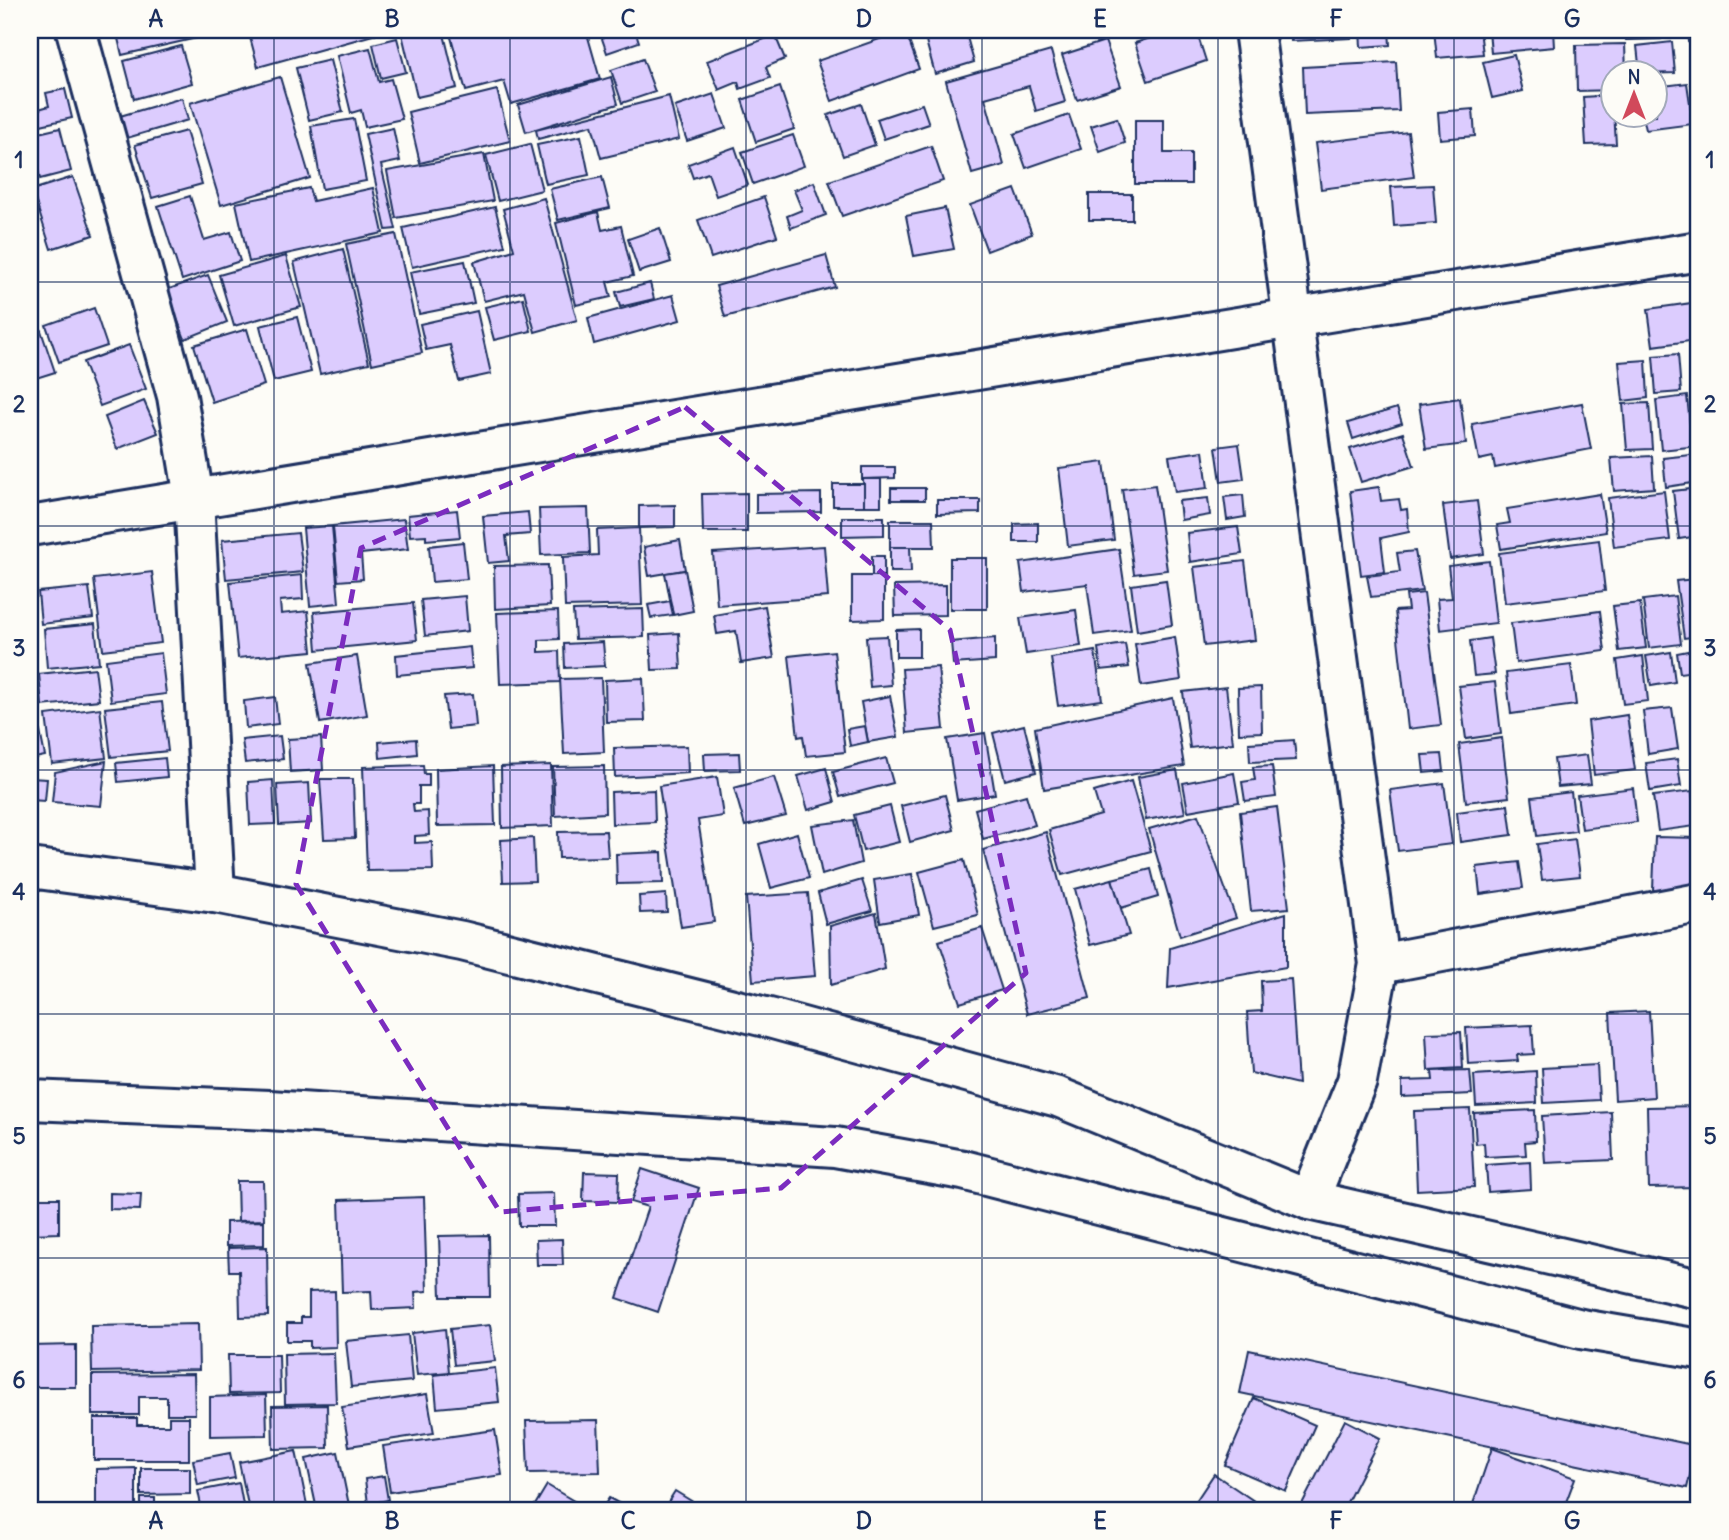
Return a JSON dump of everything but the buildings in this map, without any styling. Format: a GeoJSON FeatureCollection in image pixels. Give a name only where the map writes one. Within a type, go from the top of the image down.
{"type":"FeatureCollection","features":[{"type":"Feature","properties":{"kind":"street"},"geometry":{"type":"LineString","coordinates":[[76,30],[177,396],[194,498],[215,893]]}},
{"type":"Feature","properties":{"kind":"street"},"geometry":{"type":"LineString","coordinates":[[1254,30],[1378,964],[1357,1081],[1309,1200]]}},
{"type":"Feature","properties":{"kind":"street"},"geometry":{"type":"LineString","coordinates":[[30,526],[1699,251]]}},
{"type":"Feature","properties":{"kind":"street"},"geometry":{"type":"LineString","coordinates":[[30,868],[215,893],[462,941],[773,1018],[1045,1094],[1309,1200],[1699,1289]]}},
{"type":"Feature","properties":{"kind":"street"},"geometry":{"type":"LineString","coordinates":[[1378,964],[1699,903]]}},
{"type":"Feature","properties":{"kind":"street"},"geometry":{"type":"LineString","coordinates":[[30,1100],[269,1110],[835,1147],[963,1170],[1581,1329],[1699,1349]]}},
{"type":"Feature","properties":{"kind":"highlighted area"},"geometry":{"type":"Polygon","coordinates":[[[685,407],[950,630],[1026,973],[781,1188],[500,1212],[296,884],[361,548],[685,407]]]}}]}
